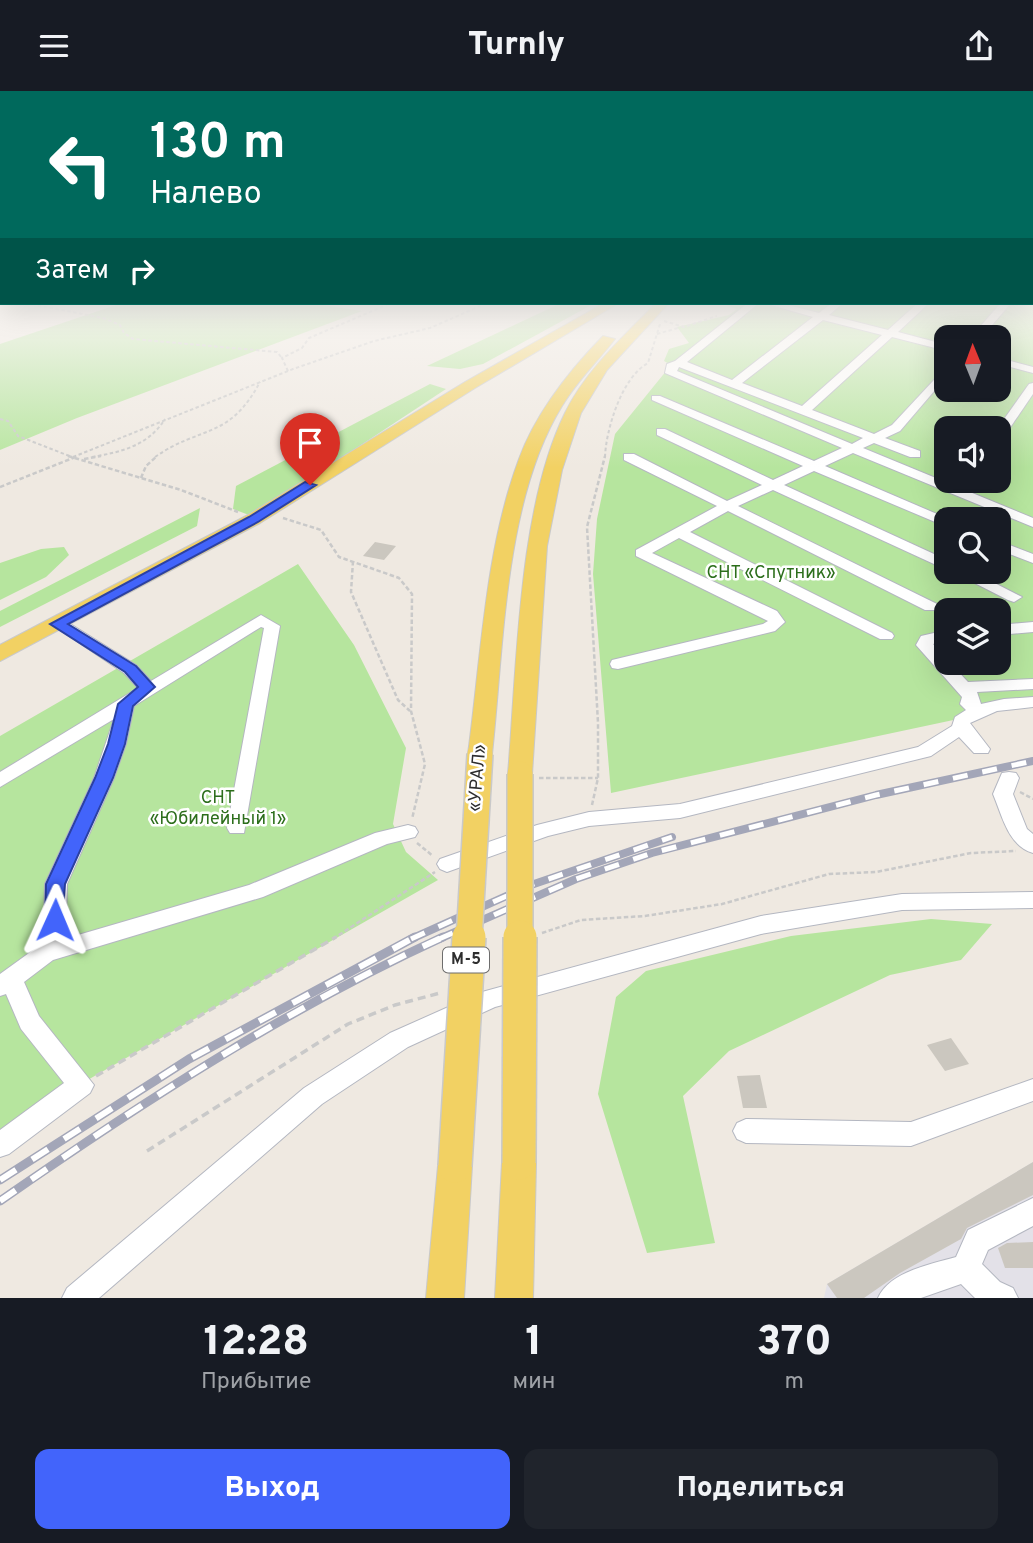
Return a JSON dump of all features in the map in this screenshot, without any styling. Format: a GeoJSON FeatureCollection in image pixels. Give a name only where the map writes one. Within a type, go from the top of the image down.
{"type":"FeatureCollection","features":[{"type":"Feature","properties":{"kind":"main road"},"geometry":{"type":"LineString","coordinates":[[0,654],[259,516],[522,355]]}},
{"type":"Feature","properties":{"kind":"main road","name":"«УРАЛ»"},"geometry":{"type":"LineString","coordinates":[[445,1298],[480,754],[508,524],[528,457],[555,406],[593,355]]}},
{"type":"Feature","properties":{"kind":"main road"},"geometry":{"type":"LineString","coordinates":[[514,1298],[538,545],[552,470],[573,413],[601,368],[613,355]]}},
{"type":"Feature","properties":{"kind":"street"},"geometry":{"type":"LineString","coordinates":[[689,355],[671,366],[670,373],[1033,523]]}},
{"type":"Feature","properties":{"kind":"street"},"geometry":{"type":"LineString","coordinates":[[734,384],[771,355]]}},
{"type":"Feature","properties":{"kind":"street"},"geometry":{"type":"LineString","coordinates":[[804,411],[867,355]]}},
{"type":"Feature","properties":{"kind":"street"},"geometry":{"type":"LineString","coordinates":[[679,363],[915,454]]}},
{"type":"Feature","properties":{"kind":"street"},"geometry":{"type":"LineString","coordinates":[[1012,364],[1033,369]]}},
{"type":"Feature","properties":{"kind":"street"},"geometry":{"type":"LineString","coordinates":[[618,664],[769,628],[777,622],[771,614],[641,553],[770,484],[895,428],[934,384]]}},
{"type":"Feature","properties":{"kind":"street"},"geometry":{"type":"LineString","coordinates":[[1011,418],[1033,386]]}},
{"type":"Feature","properties":{"kind":"street"},"geometry":{"type":"LineString","coordinates":[[656,398],[934,517]]}},
{"type":"Feature","properties":{"kind":"street"},"geometry":{"type":"LineString","coordinates":[[661,432],[934,560]]}},
{"type":"Feature","properties":{"kind":"street"},"geometry":{"type":"LineString","coordinates":[[629,457],[931,607]]}},
{"type":"Feature","properties":{"kind":"street"},"geometry":{"type":"LineString","coordinates":[[679,532],[886,636]]}},
{"type":"Feature","properties":{"kind":"street"},"geometry":{"type":"LineString","coordinates":[[1011,550],[1033,559]]}},
{"type":"Feature","properties":{"kind":"street"},"geometry":{"type":"LineString","coordinates":[[985,584],[1013,597]]}},
{"type":"Feature","properties":{"kind":"street"},"geometry":{"type":"LineString","coordinates":[[0,781],[126,704],[147,687],[261,620],[272,626],[237,828]]}},
{"type":"Feature","properties":{"kind":"street"},"geometry":{"type":"LineString","coordinates":[[58,624],[130,669],[147,687]]}},
{"type":"Feature","properties":{"kind":"street"},"geometry":{"type":"LineString","coordinates":[[1011,629],[1033,627]]}},
{"type":"Feature","properties":{"kind":"street"},"geometry":{"type":"LineString","coordinates":[[934,638],[927,639],[924,645],[934,656]]}},
{"type":"Feature","properties":{"kind":"street"},"geometry":{"type":"LineString","coordinates":[[951,675],[971,696],[969,704],[977,710]]}},
{"type":"Feature","properties":{"kind":"street"},"geometry":{"type":"LineString","coordinates":[[963,688],[1033,684]]}},
{"type":"Feature","properties":{"kind":"street"},"geometry":{"type":"LineString","coordinates":[[981,749],[961,728],[961,721],[977,710],[1000,704],[1033,702]]}},
{"type":"Feature","properties":{"kind":"street"},"geometry":{"type":"LineString","coordinates":[[46,953],[55,920],[56,884],[104,778],[117,744],[126,704]]}},
{"type":"Feature","properties":{"kind":"street"},"geometry":{"type":"LineString","coordinates":[[447,864],[544,830],[589,819],[680,811],[924,752],[961,728]]}},
{"type":"Feature","properties":{"kind":"street"},"geometry":{"type":"LineString","coordinates":[[1009,778],[1003,794],[1020,832],[1033,846]]}},
{"type":"Feature","properties":{"kind":"street"},"geometry":{"type":"LineString","coordinates":[[0,1145],[81,1085],[29,1022],[6,984],[46,953],[255,891],[382,838],[408,832]]}},
{"type":"Feature","properties":{"kind":"street"},"geometry":{"type":"LineString","coordinates":[[77,1298],[313,1096],[399,1041],[490,999],[761,925],[902,902],[1033,900]]}},
{"type":"Feature","properties":{"kind":"street"},"geometry":{"type":"LineString","coordinates":[[746,1132],[790,1130],[893,1136],[911,1134],[1033,1090]]}},
{"type":"Feature","properties":{"kind":"street"},"geometry":{"type":"LineString","coordinates":[[893,1298],[921,1282],[966,1268],[978,1240],[1033,1211]]}},
{"type":"Feature","properties":{"kind":"street"},"geometry":{"type":"LineString","coordinates":[[966,1268],[990,1292],[1003,1298]]}},
{"type":"Feature","properties":{"kind":"path"},"geometry":{"type":"LineString","coordinates":[[280,355],[288,371]]}},
{"type":"Feature","properties":{"kind":"path"},"geometry":{"type":"LineString","coordinates":[[282,358],[287,355]]}},
{"type":"Feature","properties":{"kind":"path"},"geometry":{"type":"LineString","coordinates":[[0,487],[165,419],[333,355]]}},
{"type":"Feature","properties":{"kind":"path"},"geometry":{"type":"LineString","coordinates":[[589,819],[598,778],[598,723],[587,527],[605,464],[606,432],[635,370],[648,363],[650,355]]}},
{"type":"Feature","properties":{"kind":"path"},"geometry":{"type":"LineString","coordinates":[[141,478],[142,467],[158,454],[214,432],[243,411],[260,382]]}},
{"type":"Feature","properties":{"kind":"path"},"geometry":{"type":"LineString","coordinates":[[0,419],[8,421],[18,436],[71,457],[259,516],[321,530],[339,557],[399,578],[412,594],[411,711],[425,764],[408,832],[423,850],[447,864],[330,941],[81,1085]]}},
{"type":"Feature","properties":{"kind":"path"},"geometry":{"type":"LineString","coordinates":[[80,460],[119,452],[145,441],[161,427],[165,419]]}},
{"type":"Feature","properties":{"kind":"path"},"geometry":{"type":"LineString","coordinates":[[352,561],[351,592],[398,700],[411,711]]}},
{"type":"Feature","properties":{"kind":"path"},"geometry":{"type":"LineString","coordinates":[[530,776],[598,778]]}},
{"type":"Feature","properties":{"kind":"shaded area"},"geometry":{"type":"Polygon","coordinates":[[[1033,1162],[1033,1298],[824,1298],[827,1284],[1033,1162]]]}},
{"type":"Feature","properties":{"kind":"green space"},"geometry":{"type":"Polygon","coordinates":[[[0,355],[244,355],[77,418],[0,450],[0,355]]]}},
{"type":"Feature","properties":{"kind":"green space"},"geometry":{"type":"Polygon","coordinates":[[[450,355],[499,355],[483,364],[460,369],[427,366],[450,355]]]}},
{"type":"Feature","properties":{"kind":"green space","name":"СНТ «Спутник»"},"geometry":{"type":"Polygon","coordinates":[[[666,355],[934,355],[934,403],[1012,403],[1012,355],[1033,355],[1033,703],[611,793],[593,574],[597,519],[615,434],[671,365],[664,361],[666,355]]]}},
{"type":"Feature","properties":{"kind":"green space"},"geometry":{"type":"Polygon","coordinates":[[[430,384],[446,389],[308,480],[249,515],[233,509],[236,486],[430,384]]]}},
{"type":"Feature","properties":{"kind":"green space"},"geometry":{"type":"Polygon","coordinates":[[[200,508],[197,526],[0,627],[0,611],[200,508]]]}},
{"type":"Feature","properties":{"kind":"green space"},"geometry":{"type":"Polygon","coordinates":[[[64,547],[69,555],[46,577],[0,600],[0,563],[41,549],[64,547]]]}},
{"type":"Feature","properties":{"kind":"green space","name":"СНТ «Юбилейный 1»"},"geometry":{"type":"Polygon","coordinates":[[[298,564],[354,645],[406,748],[393,824],[406,852],[438,880],[0,1130],[0,736],[298,564]]]}},
{"type":"Feature","properties":{"kind":"green space"},"geometry":{"type":"Polygon","coordinates":[[[931,919],[992,924],[961,960],[890,975],[729,1051],[683,1096],[715,1243],[647,1253],[598,1094],[616,997],[646,971],[791,936],[931,919]]]}},
{"type":"Feature","properties":{"kind":"building"},"geometry":{"type":"Polygon","coordinates":[[[375,542],[396,546],[384,560],[363,556],[375,542]]]}},
{"type":"Feature","properties":{"kind":"building"},"geometry":{"type":"Polygon","coordinates":[[[951,1038],[969,1064],[945,1071],[927,1045],[951,1038]]]}},
{"type":"Feature","properties":{"kind":"building"},"geometry":{"type":"Polygon","coordinates":[[[760,1075],[767,1108],[743,1108],[737,1076],[760,1075]]]}},
{"type":"Feature","properties":{"kind":"building"},"geometry":{"type":"Polygon","coordinates":[[[1033,1162],[1033,1195],[967,1228],[961,1239],[900,1273],[864,1298],[837,1298],[827,1284],[1033,1162]]]}},
{"type":"Feature","properties":{"kind":"building"},"geometry":{"type":"Polygon","coordinates":[[[1033,1242],[1033,1268],[1005,1268],[998,1248],[1007,1243],[1033,1242]]]}},
{"type":"Feature","properties":{"kind":"railway"},"geometry":{"type":"LineString","coordinates":[[439,939],[576,879],[652,853],[876,795],[1033,761]]}},
{"type":"Feature","properties":{"kind":"railway"},"geometry":{"type":"LineString","coordinates":[[413,938],[531,885],[672,837]]}},
{"type":"Feature","properties":{"kind":"railway"},"geometry":{"type":"LineString","coordinates":[[0,1201],[161,1093],[271,1026],[443,937]]}},
{"type":"Feature","properties":{"kind":"railway"},"geometry":{"type":"LineString","coordinates":[[0,1180],[189,1059],[413,938]]}},
{"type":"Feature","properties":{"kind":"route"},"geometry":{"type":"LineString","coordinates":[[55,920],[56,884],[104,778],[117,744],[126,704],[147,687],[130,669],[58,624],[254,519],[310,485]]}}]}
